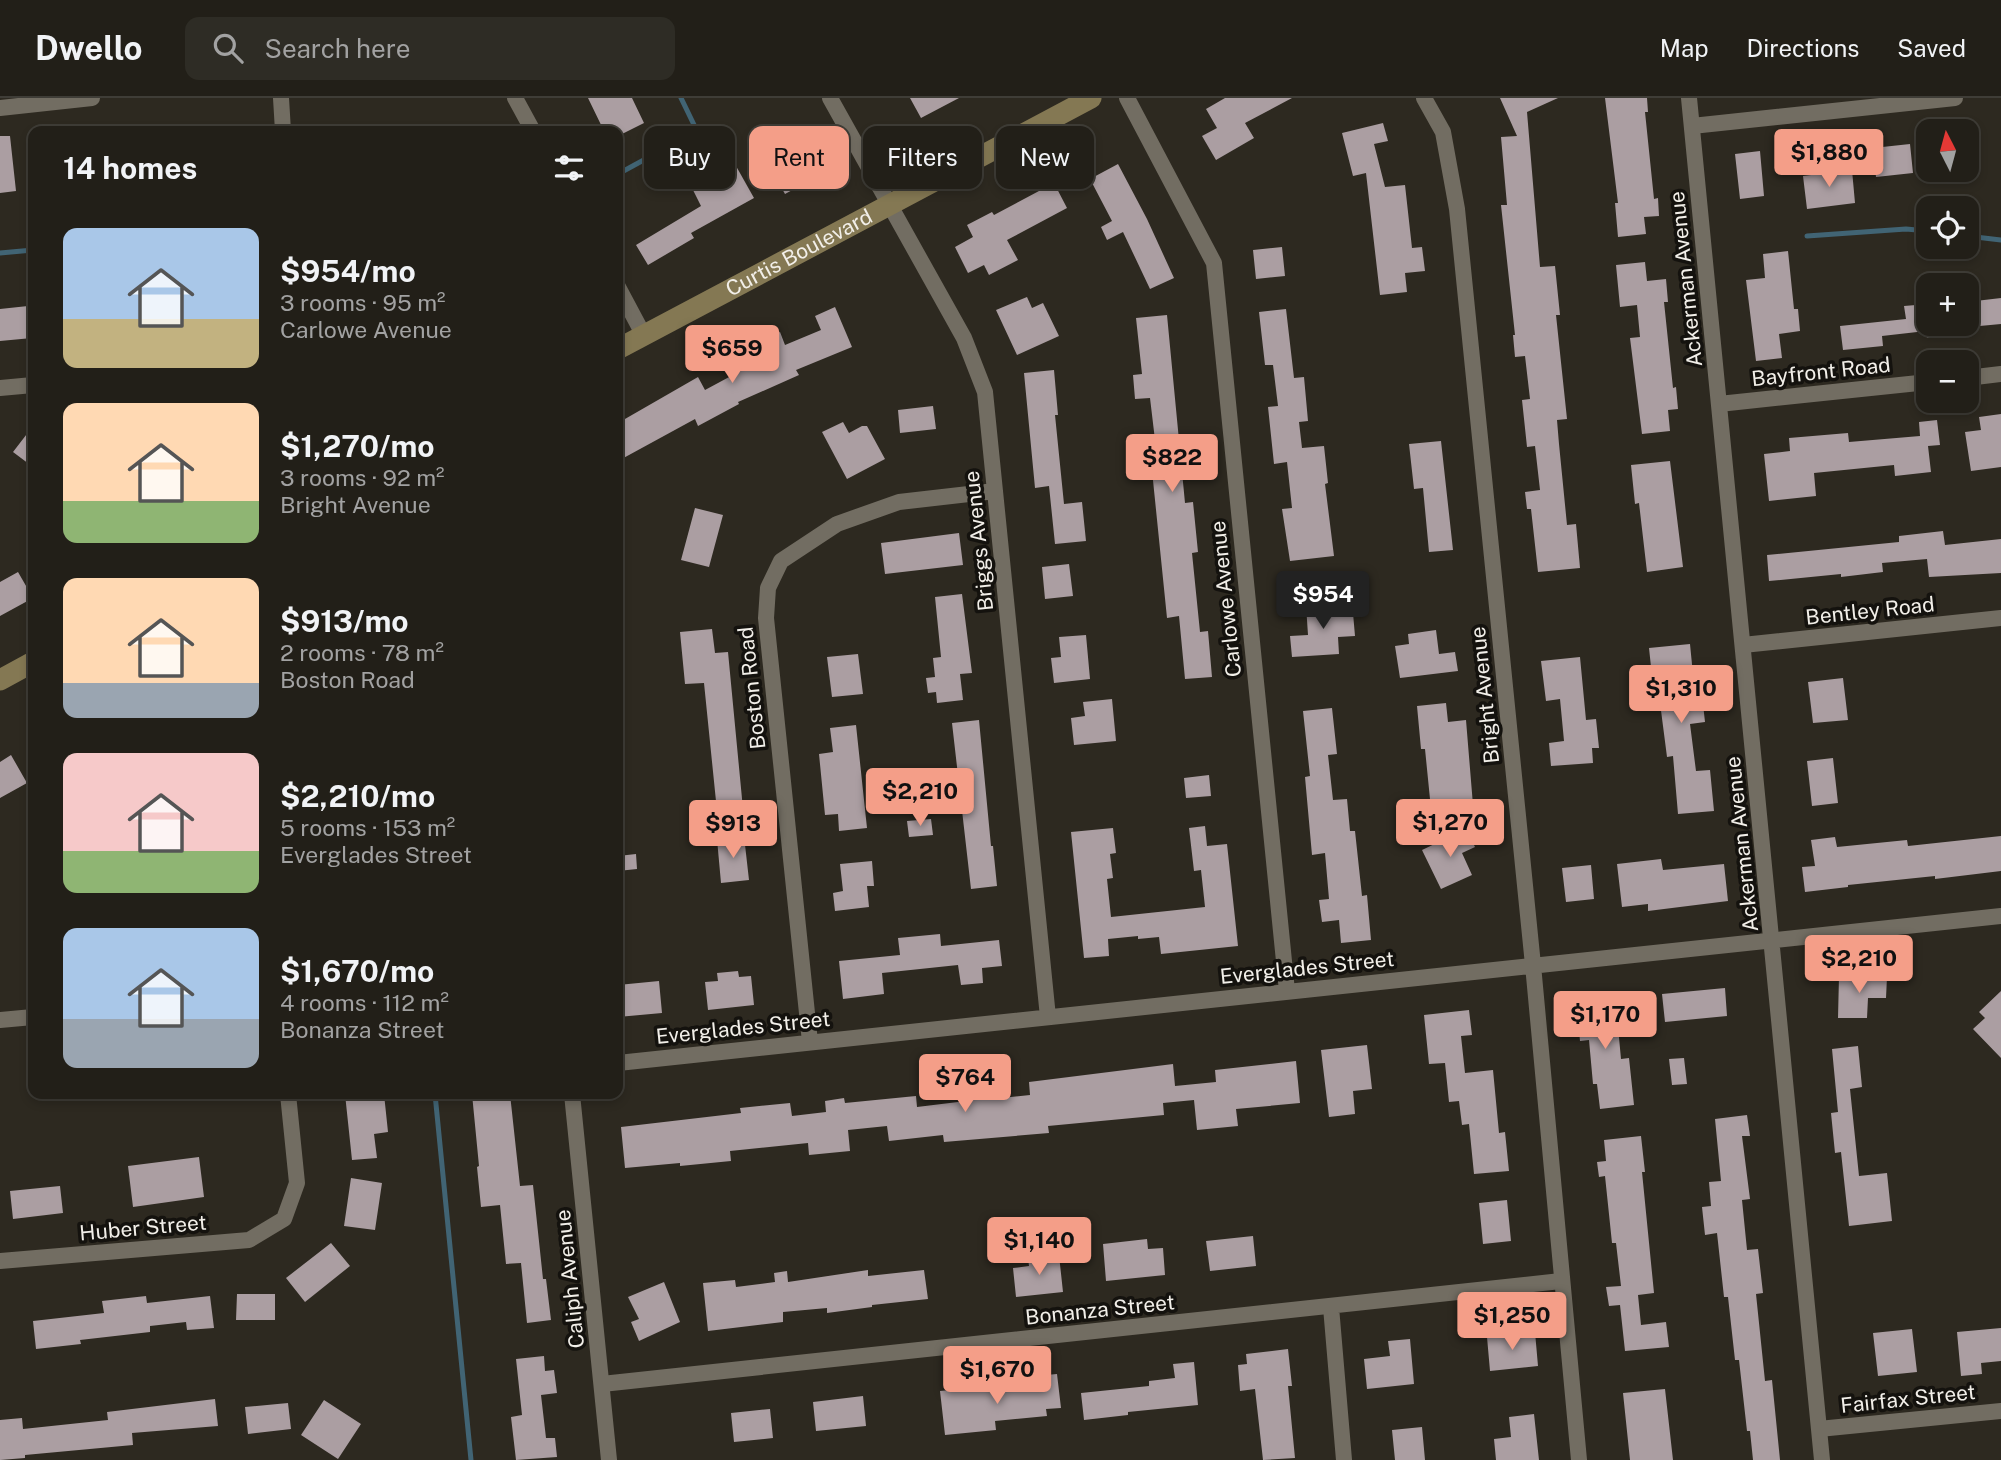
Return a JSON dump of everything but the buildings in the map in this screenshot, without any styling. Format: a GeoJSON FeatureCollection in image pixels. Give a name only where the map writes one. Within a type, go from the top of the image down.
{"type":"FeatureCollection","features":[{"type":"Feature","properties":{"kind":"street"},"geometry":{"type":"LineString","coordinates":[[0,108],[92,98]]}},
{"type":"Feature","properties":{"kind":"street"},"geometry":{"type":"LineString","coordinates":[[281,98],[283,126]]}},
{"type":"Feature","properties":{"kind":"street"},"geometry":{"type":"LineString","coordinates":[[515,98],[530,126]]}},
{"type":"Feature","properties":{"kind":"street","name":"Briggs Avenue"},"geometry":{"type":"LineString","coordinates":[[830,98],[964,338],[985,392],[1048,1017]]}},
{"type":"Feature","properties":{"kind":"street","name":"Curtis Boulevard"},"geometry":{"type":"LineString","coordinates":[[623,346],[1091,98]]}},
{"type":"Feature","properties":{"kind":"street","name":"Carlowe Avenue"},"geometry":{"type":"LineString","coordinates":[[1127,98],[1214,263],[1286,990]]}},
{"type":"Feature","properties":{"kind":"street","name":"Bright Avenue"},"geometry":{"type":"LineString","coordinates":[[1424,98],[1443,132],[1457,209],[1533,965],[1579,1460]]}},
{"type":"Feature","properties":{"kind":"street","name":"Ackerman Avenue"},"geometry":{"type":"LineString","coordinates":[[1689,98],[1822,1460]]}},
{"type":"Feature","properties":{"kind":"street"},"geometry":{"type":"LineString","coordinates":[[1692,126],[1955,98]]}},
{"type":"Feature","properties":{"kind":"street"},"geometry":{"type":"LineString","coordinates":[[623,296],[643,334]]}},
{"type":"Feature","properties":{"kind":"street"},"geometry":{"type":"LineString","coordinates":[[1979,377],[2001,374]]}},
{"type":"Feature","properties":{"kind":"street","name":"Bayfront Road"},"geometry":{"type":"LineString","coordinates":[[1719,404],[1916,383]]}},
{"type":"Feature","properties":{"kind":"street"},"geometry":{"type":"LineString","coordinates":[[0,388],[28,385]]}},
{"type":"Feature","properties":{"kind":"street","name":"Boston Road"},"geometry":{"type":"LineString","coordinates":[[810,1042],[766,618],[768,588],[781,561],[837,524],[899,502],[995,491]]}},
{"type":"Feature","properties":{"kind":"street","name":"Bentley Road"},"geometry":{"type":"LineString","coordinates":[[1743,645],[2001,618]]}},
{"type":"Feature","properties":{"kind":"street"},"geometry":{"type":"LineString","coordinates":[[0,680],[28,665]]}},
{"type":"Feature","properties":{"kind":"street","name":"Everglades Street"},"geometry":{"type":"LineString","coordinates":[[623,1062],[2001,916]]}},
{"type":"Feature","properties":{"kind":"street"},"geometry":{"type":"LineString","coordinates":[[0,1020],[28,1017]]}},
{"type":"Feature","properties":{"kind":"street","name":"Huber Street"},"geometry":{"type":"LineString","coordinates":[[0,1261],[248,1240],[284,1219],[297,1183],[289,1099]]}},
{"type":"Feature","properties":{"kind":"street","name":"Caliph Avenue"},"geometry":{"type":"LineString","coordinates":[[573,1099],[609,1460]]}},
{"type":"Feature","properties":{"kind":"street","name":"Bonanza Street"},"geometry":{"type":"LineString","coordinates":[[602,1384],[1561,1281]]}},
{"type":"Feature","properties":{"kind":"street"},"geometry":{"type":"LineString","coordinates":[[1331,1307],[1344,1460]]}},
{"type":"Feature","properties":{"kind":"street","name":"Fairfax Street"},"geometry":{"type":"LineString","coordinates":[[1819,1429],[2001,1411]]}},
{"type":"Feature","properties":{"kind":"waterway"},"geometry":{"type":"LineString","coordinates":[[623,171],[697,131],[681,98]]}},
{"type":"Feature","properties":{"kind":"waterway"},"geometry":{"type":"LineString","coordinates":[[1807,236],[1916,230]]}},
{"type":"Feature","properties":{"kind":"waterway"},"geometry":{"type":"LineString","coordinates":[[1979,237],[2001,240]]}},
{"type":"Feature","properties":{"kind":"waterway"},"geometry":{"type":"LineString","coordinates":[[0,253],[28,250]]}},
{"type":"Feature","properties":{"kind":"waterway"},"geometry":{"type":"LineString","coordinates":[[435,1099],[471,1460]]}}]}
